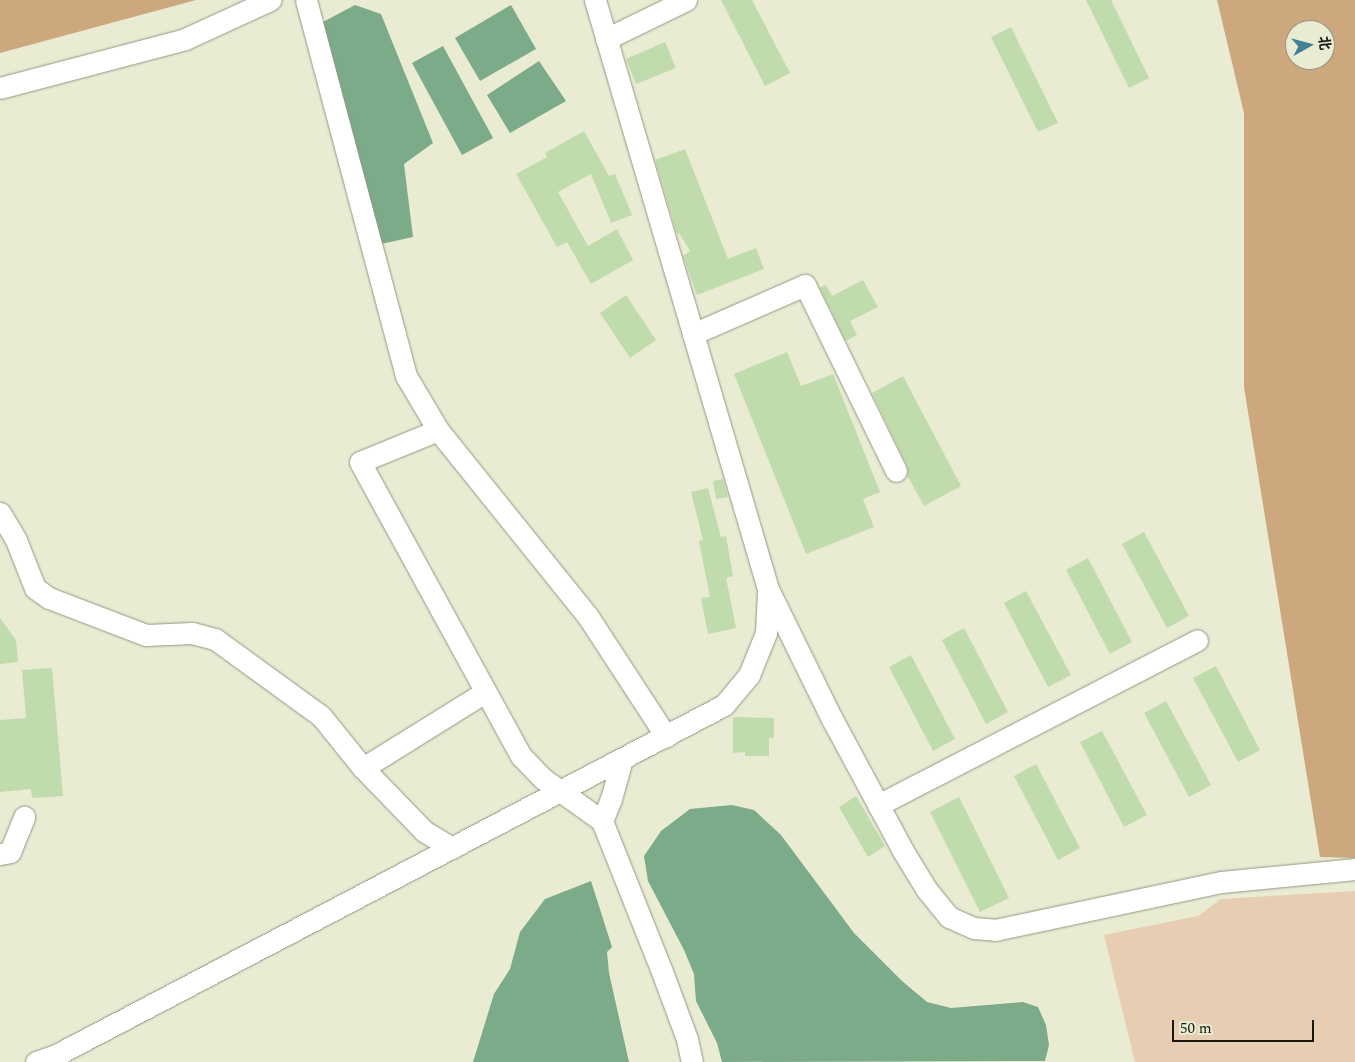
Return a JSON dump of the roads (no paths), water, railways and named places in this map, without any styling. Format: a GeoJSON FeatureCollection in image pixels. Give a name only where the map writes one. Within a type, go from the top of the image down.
{"type":"FeatureCollection","features":[{"type":"Feature","properties":{"kind":"street"},"geometry":{"type":"LineString","coordinates":[[0,88],[185,39],[270,0]]}},
{"type":"Feature","properties":{"kind":"street"},"geometry":{"type":"LineString","coordinates":[[306,0],[394,322],[406,376],[438,430],[587,615],[666,736]]}},
{"type":"Feature","properties":{"kind":"street"},"geometry":{"type":"LineString","coordinates":[[594,0],[768,589],[878,805],[927,890],[950,916],[974,928],[995,930],[1221,882],[1355,869]]}},
{"type":"Feature","properties":{"kind":"street"},"geometry":{"type":"LineString","coordinates":[[606,38],[686,0]]}},
{"type":"Feature","properties":{"kind":"street"},"geometry":{"type":"LineString","coordinates":[[693,334],[805,285],[896,471]]}},
{"type":"Feature","properties":{"kind":"street"},"geometry":{"type":"LineString","coordinates":[[438,430],[360,462],[520,756],[542,778],[602,821],[661,969],[687,1040],[692,1062]]}},
{"type":"Feature","properties":{"kind":"street"},"geometry":{"type":"LineString","coordinates":[[0,513],[16,540],[35,588],[49,598],[146,635],[192,633],[216,639],[321,716],[363,768],[424,830],[452,848]]}},
{"type":"Feature","properties":{"kind":"street"},"geometry":{"type":"LineString","coordinates":[[36,1062],[56,1055],[724,705],[749,675],[766,633],[768,589]]}},
{"type":"Feature","properties":{"kind":"street"},"geometry":{"type":"LineString","coordinates":[[878,805],[1197,640]]}},
{"type":"Feature","properties":{"kind":"street"},"geometry":{"type":"LineString","coordinates":[[363,768],[485,692]]}},
{"type":"Feature","properties":{"kind":"street"},"geometry":{"type":"LineString","coordinates":[[602,821],[611,799],[622,759]]}},
{"type":"Feature","properties":{"kind":"street"},"geometry":{"type":"LineString","coordinates":[[0,854],[10,852],[24,818]]}}]}
